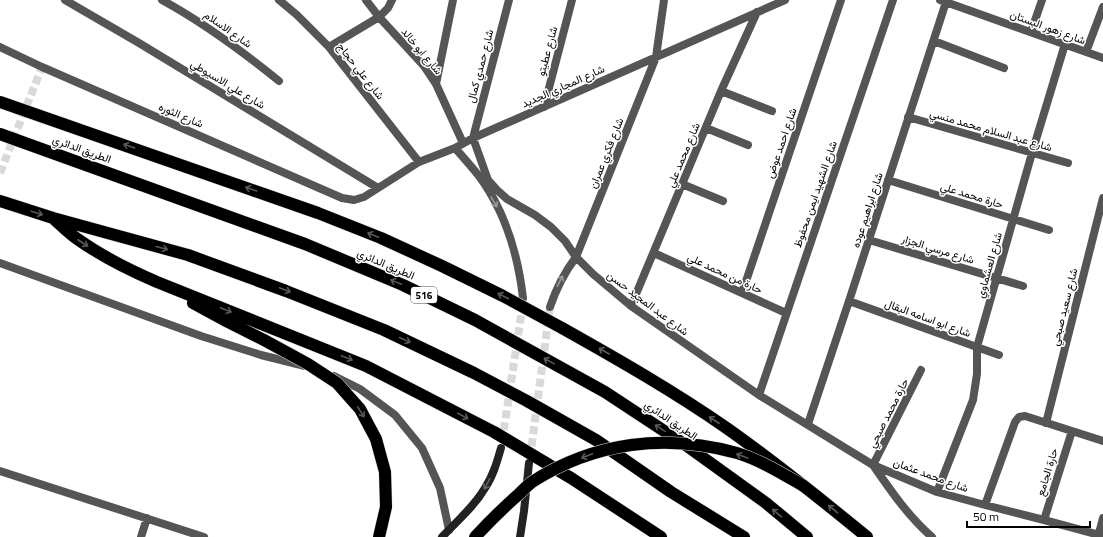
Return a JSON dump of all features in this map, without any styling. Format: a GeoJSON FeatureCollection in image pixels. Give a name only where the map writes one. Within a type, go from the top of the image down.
{"type":"FeatureCollection","features":[{"type":"Feature","properties":{"kind":"highway"},"geometry":{"type":"LineString","coordinates":[[0,102],[318,213],[381,238],[523,306],[618,360],[728,429],[802,484],[868,537]]}},
{"type":"Feature","properties":{"kind":"highway","name":"الطريق الدائري"},"geometry":{"type":"LineString","coordinates":[[0,134],[305,244],[403,285],[462,314],[605,392],[687,446],[766,503],[807,537]]}},
{"type":"Feature","properties":{"kind":"highway"},"geometry":{"type":"LineString","coordinates":[[0,201],[53,218],[188,255],[286,290],[384,330],[528,400],[596,440],[671,492],[744,537]]}},
{"type":"Feature","properties":{"kind":"highway"},"geometry":{"type":"LineString","coordinates":[[53,218],[75,238],[129,269],[157,282],[373,369],[494,432],[571,478],[661,537]]}},
{"type":"Feature","properties":{"kind":"highway"},"geometry":{"type":"LineString","coordinates":[[157,282],[192,303],[308,364],[337,383],[360,409],[376,439],[385,472],[386,507],[379,537]]}},
{"type":"Feature","properties":{"kind":"highway"},"geometry":{"type":"LineString","coordinates":[[475,537],[504,507],[531,483],[562,465],[596,452],[631,445],[667,442],[702,445],[738,454],[771,467],[802,484]]}},
{"type":"Feature","properties":{"kind":"street","name":"شارع علي الاسيوطي"},"geometry":{"type":"LineString","coordinates":[[65,0],[146,47],[378,188]]}},
{"type":"Feature","properties":{"kind":"street","name":"شارع الاسلام"},"geometry":{"type":"LineString","coordinates":[[162,0],[232,44],[279,81]]}},
{"type":"Feature","properties":{"kind":"street","name":"شارع علي حجاج"},"geometry":{"type":"LineString","coordinates":[[279,0],[329,47],[419,162]]}},
{"type":"Feature","properties":{"kind":"street","name":"شارع ابو خالد"},"geometry":{"type":"LineString","coordinates":[[366,0],[379,17],[424,66],[436,84],[463,143]]}},
{"type":"Feature","properties":{"kind":"street"},"geometry":{"type":"LineString","coordinates":[[329,47],[379,17],[388,8],[392,0]]}},
{"type":"Feature","properties":{"kind":"street"},"geometry":{"type":"LineString","coordinates":[[436,84],[454,0]]}},
{"type":"Feature","properties":{"kind":"street","name":"شارع حمدي كمال"},"geometry":{"type":"LineString","coordinates":[[472,138],[509,0]]}},
{"type":"Feature","properties":{"kind":"street","name":"شارع عطيتو"},"geometry":{"type":"LineString","coordinates":[[544,107],[572,0]]}},
{"type":"Feature","properties":{"kind":"street","name":"شارع فكري عمران"},"geometry":{"type":"LineString","coordinates":[[550,307],[560,281],[567,268],[576,257],[656,57],[664,0]]}},
{"type":"Feature","properties":{"kind":"street","name":"شارع المجاري الجديد"},"geometry":{"type":"LineString","coordinates":[[354,200],[364,197],[419,162],[455,148],[472,138],[785,0]]}},
{"type":"Feature","properties":{"kind":"street","name":"شارع احمد عوض"},"geometry":{"type":"LineString","coordinates":[[742,293],[841,0]]}},
{"type":"Feature","properties":{"kind":"street","name":"شارع الشهيد ايمن محفوظ"},"geometry":{"type":"LineString","coordinates":[[759,395],[893,0]]}},
{"type":"Feature","properties":{"kind":"street"},"geometry":{"type":"LineString","coordinates":[[1031,32],[1042,0]]}},
{"type":"Feature","properties":{"kind":"street","name":"شارع زهور البستان"},"geometry":{"type":"LineString","coordinates":[[942,1],[1103,58]]}},
{"type":"Feature","properties":{"kind":"street","name":"شارع ابراهيم عوده"},"geometry":{"type":"LineString","coordinates":[[808,424],[934,41],[942,1]]}},
{"type":"Feature","properties":{"kind":"street"},"geometry":{"type":"LineString","coordinates":[[1086,52],[1103,7]]}},
{"type":"Feature","properties":{"kind":"street","name":"شارع محمد علي"},"geometry":{"type":"LineString","coordinates":[[631,306],[757,12]]}},
{"type":"Feature","properties":{"kind":"street"},"geometry":{"type":"LineString","coordinates":[[934,41],[1004,68]]}},
{"type":"Feature","properties":{"kind":"street","name":"شارع العشماوي"},"geometry":{"type":"LineString","coordinates":[[937,492],[973,400],[977,374],[977,347],[1032,153],[1065,44]]}},
{"type":"Feature","properties":{"kind":"street","name":"شارع الثوره"},"geometry":{"type":"LineString","coordinates":[[0,47],[42,67],[342,198],[354,200]]}},
{"type":"Feature","properties":{"kind":"street"},"geometry":{"type":"LineString","coordinates":[[722,91],[772,111]]}},
{"type":"Feature","properties":{"kind":"street","name":"شارع عبد السلام محمد منسي"},"geometry":{"type":"LineString","coordinates":[[908,118],[1068,163]]}},
{"type":"Feature","properties":{"kind":"street"},"geometry":{"type":"LineString","coordinates":[[706,128],[748,145]]}},
{"type":"Feature","properties":{"kind":"street","name":"شارع عبد المجيد حسن"},"geometry":{"type":"LineString","coordinates":[[472,138],[488,180],[507,199],[535,215],[551,227],[565,241],[576,257],[593,274],[631,306],[759,395],[808,424]]}},
{"type":"Feature","properties":{"kind":"street"},"geometry":{"type":"LineString","coordinates":[[455,148],[479,176],[498,208],[512,243],[521,279],[523,298]]}},
{"type":"Feature","properties":{"kind":"street","name":"حارة محمد علي"},"geometry":{"type":"LineString","coordinates":[[888,180],[1049,230]]}},
{"type":"Feature","properties":{"kind":"street"},"geometry":{"type":"LineString","coordinates":[[682,184],[723,201]]}},
{"type":"Feature","properties":{"kind":"street","name":"شارع سعيد صبحي"},"geometry":{"type":"LineString","coordinates":[[1046,422],[1103,198]]}},
{"type":"Feature","properties":{"kind":"street","name":"شارع مرسي الجزار"},"geometry":{"type":"LineString","coordinates":[[869,240],[1023,286]]}},
{"type":"Feature","properties":{"kind":"street","name":"حارة من محمد علي"},"geometry":{"type":"LineString","coordinates":[[654,253],[786,313]]}},
{"type":"Feature","properties":{"kind":"street"},"geometry":{"type":"LineString","coordinates":[[0,263],[261,355],[322,370],[360,389],[394,415],[422,448],[440,488],[449,530]]}},
{"type":"Feature","properties":{"kind":"street","name":"شارع ابو اسامه البقال"},"geometry":{"type":"LineString","coordinates":[[849,301],[999,355]]}},
{"type":"Feature","properties":{"kind":"street","name":"حارة محمد صبحي"},"geometry":{"type":"LineString","coordinates":[[874,465],[921,370]]}},
{"type":"Feature","properties":{"kind":"street"},"geometry":{"type":"LineString","coordinates":[[985,506],[1015,422],[1019,417],[1024,416],[1046,422],[1103,441]]}},
{"type":"Feature","properties":{"kind":"street","name":"شارع محمد عثمان"},"geometry":{"type":"LineString","coordinates":[[808,424],[874,465],[937,492],[1100,536]]}},
{"type":"Feature","properties":{"kind":"street","name":"حارة الجامع"},"geometry":{"type":"LineString","coordinates":[[1044,520],[1072,431]]}},
{"type":"Feature","properties":{"kind":"street"},"geometry":{"type":"LineString","coordinates":[[442,537],[473,505],[485,488],[494,470],[502,448]]}},
{"type":"Feature","properties":{"kind":"street"},"geometry":{"type":"LineString","coordinates":[[520,537],[529,463]]}},
{"type":"Feature","properties":{"kind":"street"},"geometry":{"type":"LineString","coordinates":[[874,465],[896,498],[919,526],[932,537]]}},
{"type":"Feature","properties":{"kind":"street"},"geometry":{"type":"LineString","coordinates":[[0,471],[204,537]]}},
{"type":"Feature","properties":{"kind":"street"},"geometry":{"type":"LineString","coordinates":[[141,537],[147,518]]}},
{"type":"Feature","properties":{"kind":"street"},"geometry":{"type":"LineString","coordinates":[[1100,536],[1103,518]]}},
{"type":"Feature","properties":{"kind":"tunnel"},"geometry":{"type":"LineString","coordinates":[[0,173],[42,67]]}},
{"type":"Feature","properties":{"kind":"tunnel"},"geometry":{"type":"LineString","coordinates":[[502,442],[523,303]]}},
{"type":"Feature","properties":{"kind":"tunnel"},"geometry":{"type":"LineString","coordinates":[[530,458],[550,307]]}}]}
